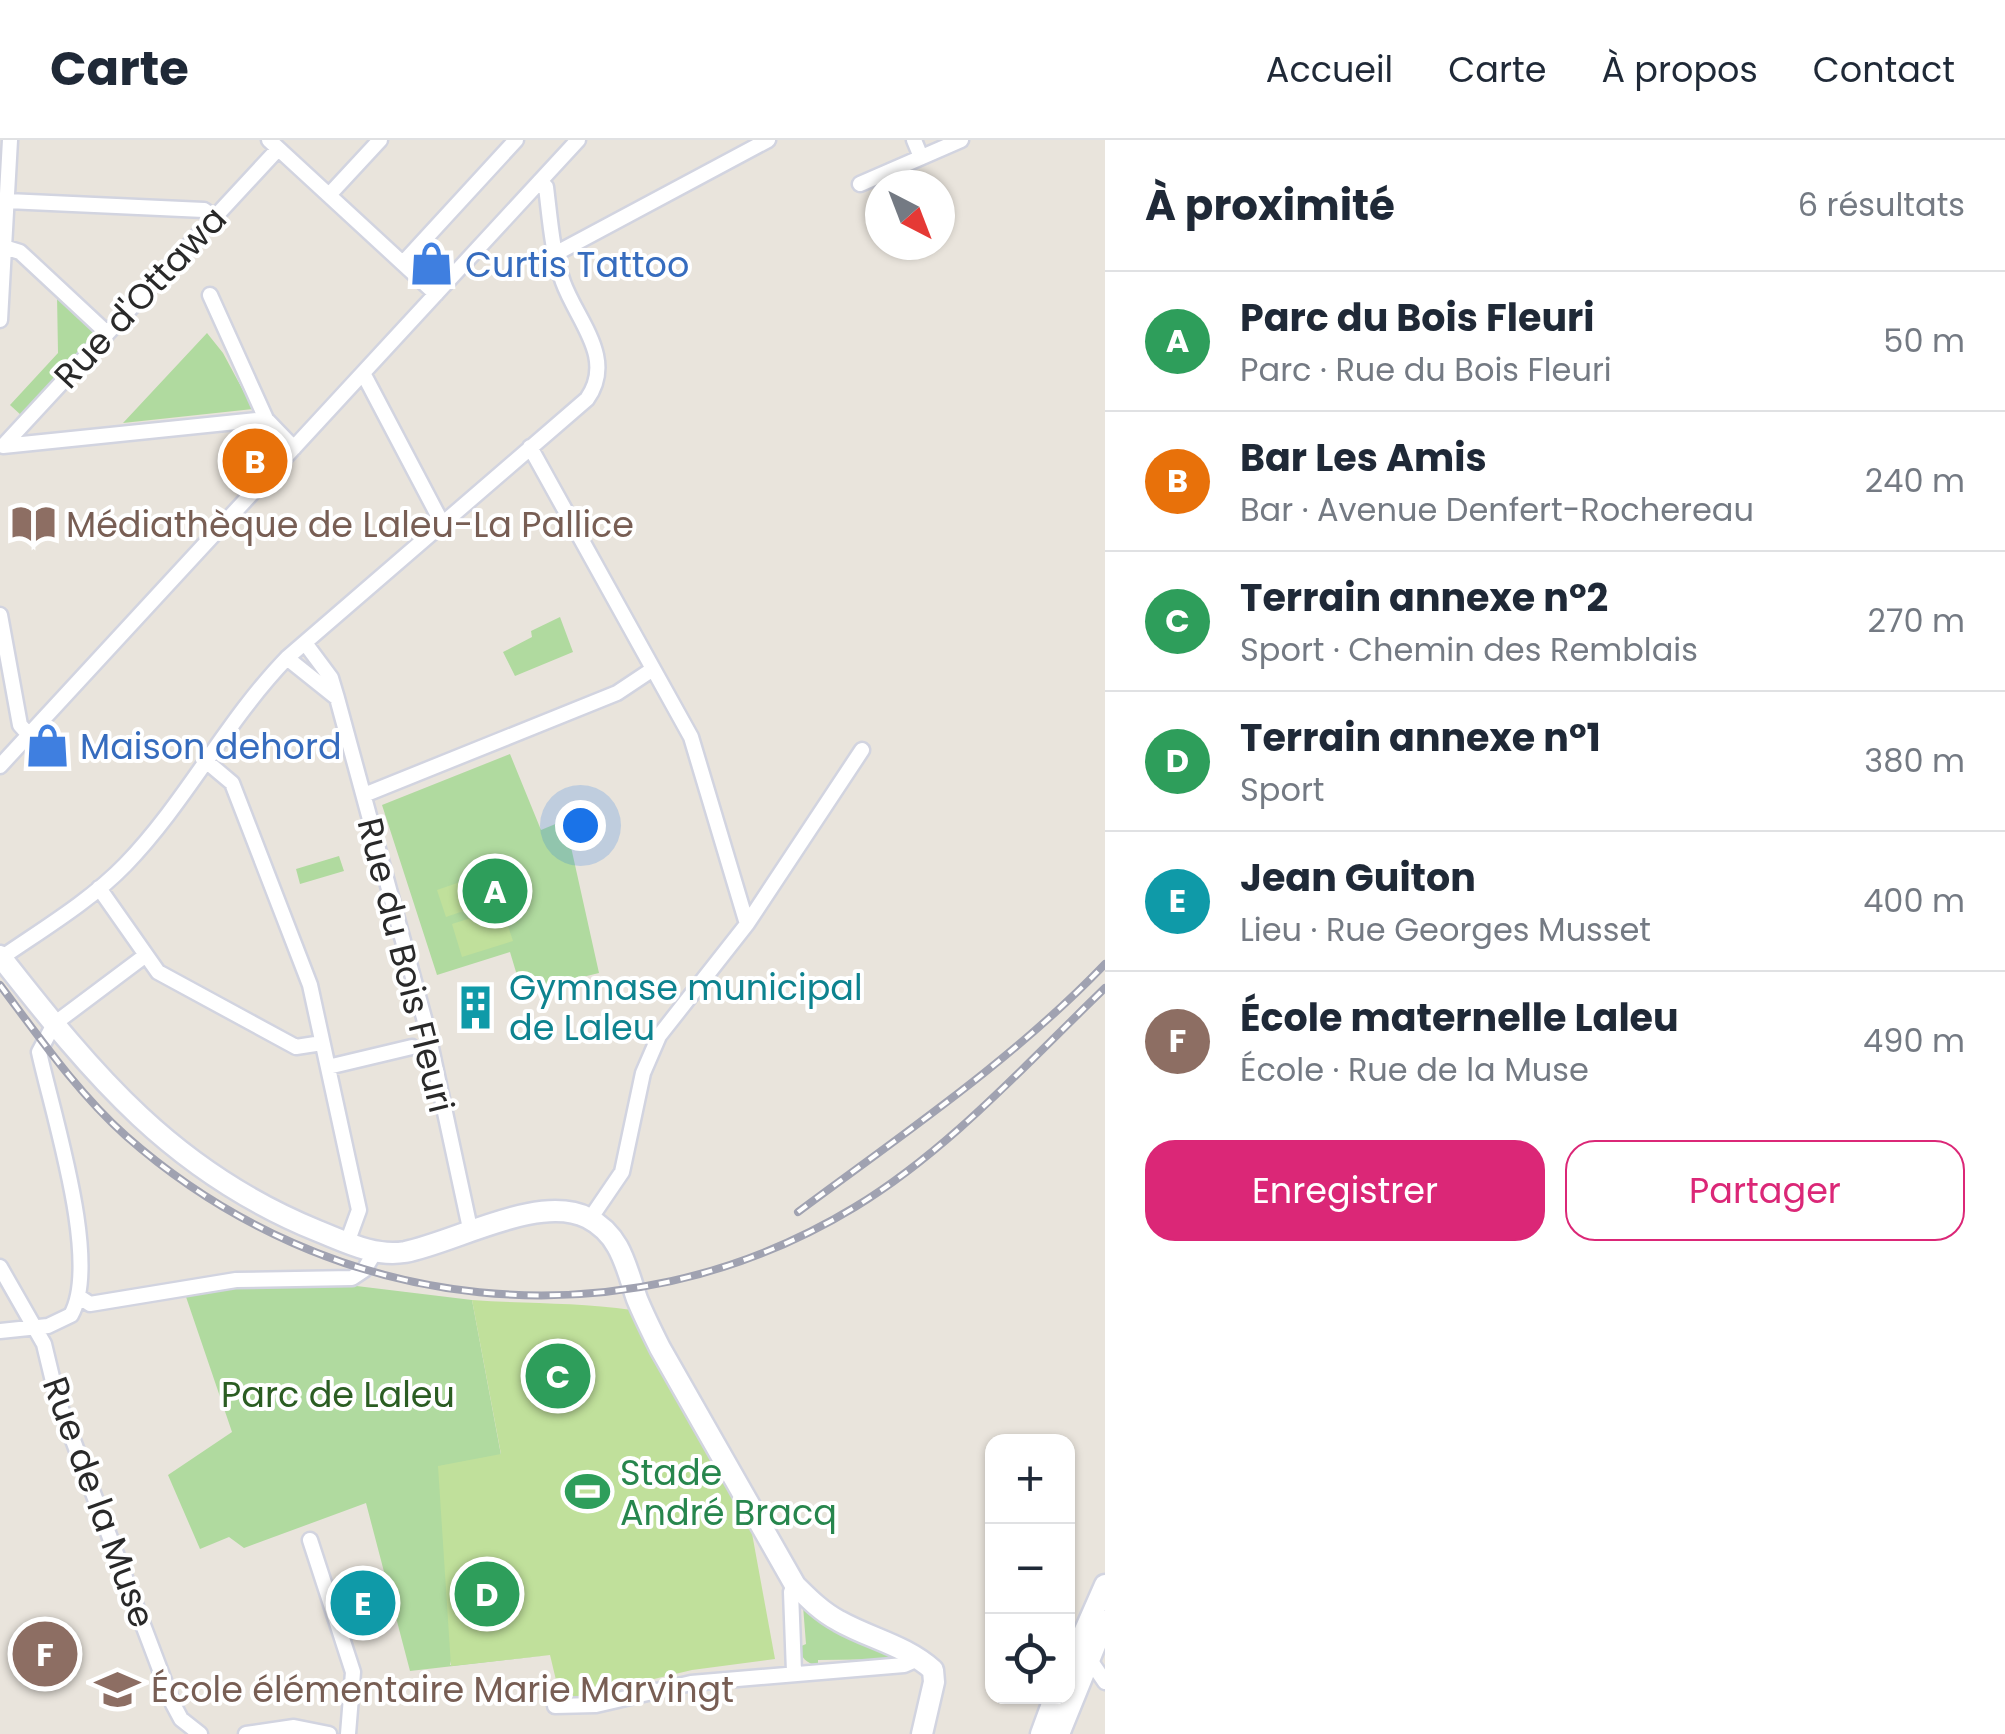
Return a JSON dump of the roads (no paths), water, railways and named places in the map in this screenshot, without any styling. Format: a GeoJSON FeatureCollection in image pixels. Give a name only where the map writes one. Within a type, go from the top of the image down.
{"type":"FeatureCollection","features":[{"type":"Feature","properties":{"kind":"street"},"geometry":{"type":"LineString","coordinates":[[0,320],[10,140]]}},
{"type":"Feature","properties":{"kind":"street"},"geometry":{"type":"LineString","coordinates":[[329,195],[380,140]]}},
{"type":"Feature","properties":{"kind":"street"},"geometry":{"type":"LineString","coordinates":[[403,263],[516,140]]}},
{"type":"Feature","properties":{"kind":"street"},"geometry":{"type":"LineString","coordinates":[[555,254],[768,140]]}},
{"type":"Feature","properties":{"kind":"street"},"geometry":{"type":"LineString","coordinates":[[914,140],[922,157]]}},
{"type":"Feature","properties":{"kind":"street"},"geometry":{"type":"LineString","coordinates":[[860,184],[961,140]]}},
{"type":"Feature","properties":{"kind":"street"},"geometry":{"type":"LineString","coordinates":[[273,144],[436,294]]}},
{"type":"Feature","properties":{"kind":"street","name":"Rue d'Ottawa"},"geometry":{"type":"LineString","coordinates":[[1,446],[214,217],[273,144]]}},
{"type":"Feature","properties":{"kind":"street"},"geometry":{"type":"LineString","coordinates":[[0,766],[571,144]]}},
{"type":"Feature","properties":{"kind":"street"},"geometry":{"type":"LineString","coordinates":[[540,181],[546,187],[563,283],[586,327],[600,371],[596,387],[587,399],[287,658],[256,690],[207,762],[126,864],[1,957],[110,1090],[172,1148],[269,1209],[374,1252],[409,1251],[560,1209],[590,1219],[606,1231],[620,1247],[643,1316],[660,1348],[795,1585],[816,1606],[841,1622],[904,1648],[933,1670],[934,1682],[922,1734]]}},
{"type":"Feature","properties":{"kind":"street"},"geometry":{"type":"LineString","coordinates":[[7,201],[204,210],[214,217]]}},
{"type":"Feature","properties":{"kind":"street"},"geometry":{"type":"LineString","coordinates":[[2,249],[20,252],[107,333]]}},
{"type":"Feature","properties":{"kind":"street"},"geometry":{"type":"LineString","coordinates":[[210,295],[266,419],[294,448]]}},
{"type":"Feature","properties":{"kind":"street"},"geometry":{"type":"LineString","coordinates":[[363,373],[442,523]]}},
{"type":"Feature","properties":{"kind":"street"},"geometry":{"type":"LineString","coordinates":[[1,446],[266,419]]}},
{"type":"Feature","properties":{"kind":"street"},"geometry":{"type":"LineString","coordinates":[[530,447],[691,737],[747,924]]}},
{"type":"Feature","properties":{"kind":"street"},"geometry":{"type":"LineString","coordinates":[[0,615],[8,704],[28,735]]}},
{"type":"Feature","properties":{"kind":"street","name":"Rue du Bois Fleuri"},"geometry":{"type":"LineString","coordinates":[[305,643],[330,678],[337,698],[427,1028],[470,1233]]}},
{"type":"Feature","properties":{"kind":"street"},"geometry":{"type":"LineString","coordinates":[[287,658],[337,698]]}},
{"type":"Feature","properties":{"kind":"street"},"geometry":{"type":"LineString","coordinates":[[364,795],[618,693],[654,669]]}},
{"type":"Feature","properties":{"kind":"street"},"geometry":{"type":"LineString","coordinates":[[590,1219],[622,1172],[643,1073],[659,1036],[747,924],[862,750]]}},
{"type":"Feature","properties":{"kind":"street"},"geometry":{"type":"LineString","coordinates":[[207,762],[232,783],[310,985],[359,1210],[347,1242]]}},
{"type":"Feature","properties":{"kind":"street"},"geometry":{"type":"LineString","coordinates":[[98,888],[158,972],[296,1047],[322,1043]]}},
{"type":"Feature","properties":{"kind":"street"},"geometry":{"type":"LineString","coordinates":[[0,1331],[48,1326],[71,1315],[82,1276],[80,1240],[39,1052],[54,1024],[146,955]]}},
{"type":"Feature","properties":{"kind":"street"},"geometry":{"type":"LineString","coordinates":[[328,1067],[412,1047]]}},
{"type":"Feature","properties":{"kind":"street"},"geometry":{"type":"LineString","coordinates":[[78,1296],[90,1304],[236,1280],[352,1278],[364,1270],[374,1252]]}},
{"type":"Feature","properties":{"kind":"street","name":"Rue de la Muse"},"geometry":{"type":"LineString","coordinates":[[0,1268],[44,1344],[57,1398],[173,1704],[200,1734]]}},
{"type":"Feature","properties":{"kind":"street"},"geometry":{"type":"LineString","coordinates":[[310,1540],[353,1672],[348,1734]]}},
{"type":"Feature","properties":{"kind":"street"},"geometry":{"type":"LineString","coordinates":[[794,1672],[791,1592],[795,1585]]}},
{"type":"Feature","properties":{"kind":"street"},"geometry":{"type":"LineString","coordinates":[[1059,1734],[1105,1585]]}},
{"type":"Feature","properties":{"kind":"street"},"geometry":{"type":"LineString","coordinates":[[1080,1667],[1105,1601]]}},
{"type":"Feature","properties":{"kind":"street"},"geometry":{"type":"LineString","coordinates":[[1080,1667],[1105,1622]]}},
{"type":"Feature","properties":{"kind":"street"},"geometry":{"type":"LineString","coordinates":[[555,1706],[596,1706],[690,1683],[904,1665],[920,1658]]}},
{"type":"Feature","properties":{"kind":"street"},"geometry":{"type":"LineString","coordinates":[[1080,1667],[1105,1682]]}},
{"type":"Feature","properties":{"kind":"street"},"geometry":{"type":"LineString","coordinates":[[1041,1734],[1052,1704]]}},
{"type":"Feature","properties":{"kind":"street"},"geometry":{"type":"LineString","coordinates":[[246,1734],[298,1727],[329,1734]]}},
{"type":"Feature","properties":{"kind":"railway"},"geometry":{"type":"LineString","coordinates":[[798,1212],[996,1064],[1105,964]]}},
{"type":"Feature","properties":{"kind":"railway"},"geometry":{"type":"LineString","coordinates":[[0,985],[108,1119],[206,1197],[293,1243],[385,1275],[479,1292],[575,1294],[671,1281],[765,1252],[855,1207],[955,1133],[1105,988]]}},
{"type":"Feature","properties":{"kind":"place","name":"Curtis Tattoo"},"geometry":{"type":"Point","coordinates":[432,264]}},
{"type":"Feature","properties":{"kind":"place","name":"Bar Les Amis"},"geometry":{"type":"Point","coordinates":[255,461]}},
{"type":"Feature","properties":{"kind":"place","name":"Médiathèque de Laleu-La Pallice"},"geometry":{"type":"Point","coordinates":[33,524]}},
{"type":"Feature","properties":{"kind":"place","name":"Maison dehord"},"geometry":{"type":"Point","coordinates":[47,746]}},
{"type":"Feature","properties":{"kind":"place","name":"Parc du Bois Fleuri"},"geometry":{"type":"Point","coordinates":[495,891]}},
{"type":"Feature","properties":{"kind":"place","name":"Gymnase municipal de Laleu"},"geometry":{"type":"Point","coordinates":[476,1007]}},
{"type":"Feature","properties":{"kind":"place","name":"Terrain annexe n°2"},"geometry":{"type":"Point","coordinates":[558,1376]}},
{"type":"Feature","properties":{"kind":"place","name":"Stade André Bracq"},"geometry":{"type":"Point","coordinates":[587,1492]}},
{"type":"Feature","properties":{"kind":"place","name":"Terrain annexe n°1"},"geometry":{"type":"Point","coordinates":[487,1594]}},
{"type":"Feature","properties":{"kind":"place","name":"Jean Guiton"},"geometry":{"type":"Point","coordinates":[363,1603]}},
{"type":"Feature","properties":{"kind":"place","name":"École maternelle Laleu"},"geometry":{"type":"Point","coordinates":[45,1654]}},
{"type":"Feature","properties":{"kind":"place","name":"École élémentaire Marie Marvingt"},"geometry":{"type":"Point","coordinates":[118,1689]}},
{"type":"Feature","properties":{"kind":"park label","name":"Parc de Laleu"},"geometry":{"type":"Point","coordinates":[338,1394]}}]}
